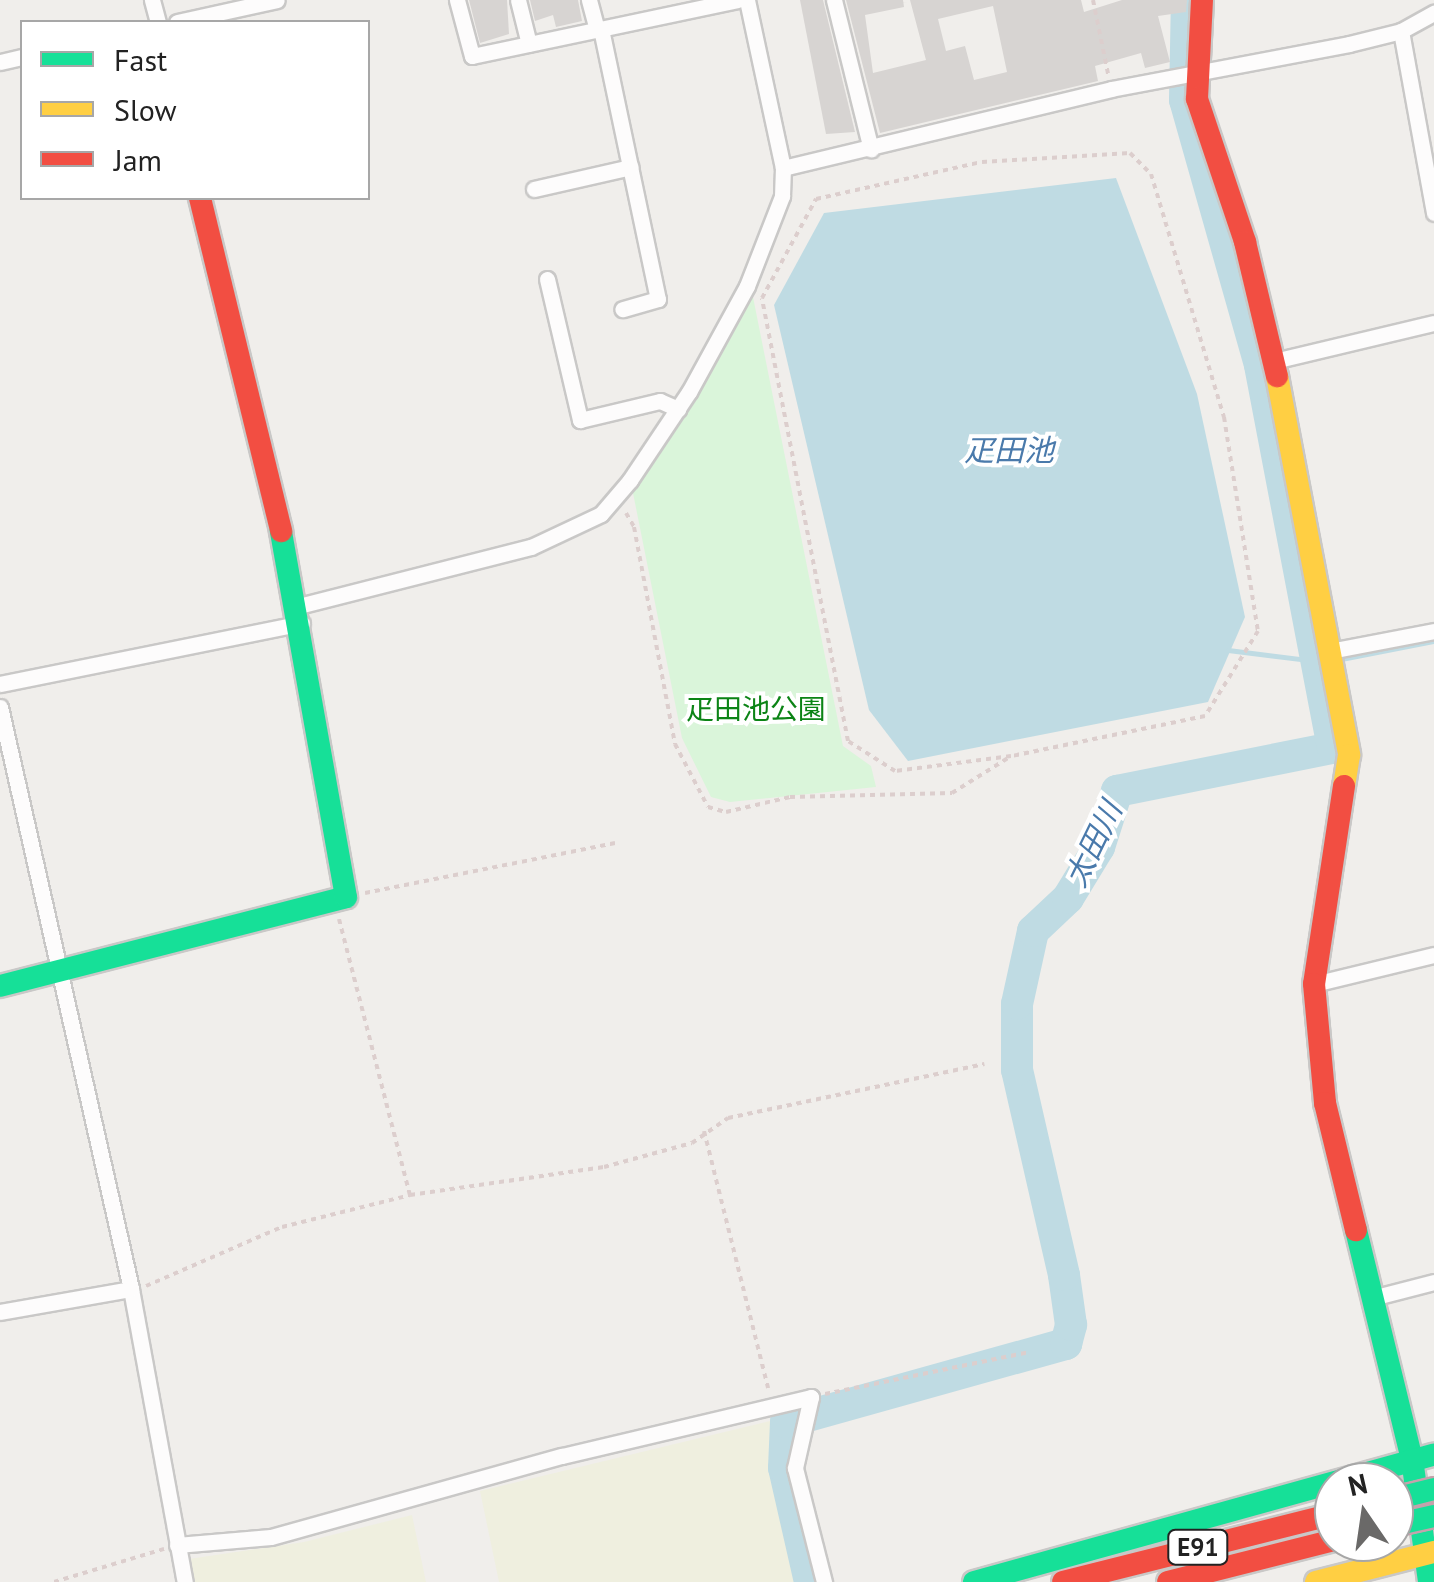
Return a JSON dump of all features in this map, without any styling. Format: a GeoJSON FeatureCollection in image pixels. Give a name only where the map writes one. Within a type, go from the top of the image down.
{"type":"FeatureCollection","features":[{"type":"Feature","properties":{"kind":"main road"},"geometry":{"type":"LineString","coordinates":[[1202,0],[1197,100],[1245,242],[1274,361],[1349,755],[1314,984],[1325,1103],[1372,1298],[1423,1457],[1429,1582]]}},
{"type":"Feature","properties":{"kind":"main road"},"geometry":{"type":"LineString","coordinates":[[0,986],[58,968],[340,899],[300,614],[200,200]]}},
{"type":"Feature","properties":{"kind":"main road"},"geometry":{"type":"LineString","coordinates":[[974,1582],[1423,1457]]}},
{"type":"Feature","properties":{"kind":"main road","name":"E91"},"geometry":{"type":"LineString","coordinates":[[1063,1582],[1314,1519]]}},
{"type":"Feature","properties":{"kind":"main road","name":"E91"},"geometry":{"type":"LineString","coordinates":[[1168,1582],[1314,1545]]}},
{"type":"Feature","properties":{"kind":"main road"},"geometry":{"type":"LineString","coordinates":[[1316,1582],[1429,1553]]}},
{"type":"Feature","properties":{"kind":"street"},"geometry":{"type":"LineString","coordinates":[[186,20],[277,0]]}},
{"type":"Feature","properties":{"kind":"street"},"geometry":{"type":"LineString","coordinates":[[457,0],[472,56],[599,30],[669,8],[737,0]]}},
{"type":"Feature","properties":{"kind":"street"},"geometry":{"type":"LineString","coordinates":[[518,0],[529,44]]}},
{"type":"Feature","properties":{"kind":"street"},"geometry":{"type":"LineString","coordinates":[[590,0],[658,299],[622,309]]}},
{"type":"Feature","properties":{"kind":"street"},"geometry":{"type":"LineString","coordinates":[[0,684],[300,614],[531,547],[600,514],[678,409],[755,269],[782,196],[783,168],[747,0]]}},
{"type":"Feature","properties":{"kind":"street"},"geometry":{"type":"LineString","coordinates":[[834,0],[872,149]]}},
{"type":"Feature","properties":{"kind":"street"},"geometry":{"type":"LineString","coordinates":[[783,168],[1112,88],[1401,31],[1434,13]]}},
{"type":"Feature","properties":{"kind":"street"},"geometry":{"type":"LineString","coordinates":[[1401,31],[1434,214]]}},
{"type":"Feature","properties":{"kind":"street"},"geometry":{"type":"LineString","coordinates":[[534,189],[630,167]]}},
{"type":"Feature","properties":{"kind":"street"},"geometry":{"type":"LineString","coordinates":[[547,279],[580,420],[660,401],[678,409]]}},
{"type":"Feature","properties":{"kind":"street"},"geometry":{"type":"LineString","coordinates":[[1274,361],[1434,323]]}},
{"type":"Feature","properties":{"kind":"street"},"geometry":{"type":"LineString","coordinates":[[1330,651],[1434,630]]}},
{"type":"Feature","properties":{"kind":"street"},"geometry":{"type":"LineString","coordinates":[[0,707],[132,1289],[184,1582]]}},
{"type":"Feature","properties":{"kind":"street"},"geometry":{"type":"LineString","coordinates":[[1314,984],[1434,955]]}},
{"type":"Feature","properties":{"kind":"street"},"geometry":{"type":"LineString","coordinates":[[1372,1298],[1434,1282]]}},
{"type":"Feature","properties":{"kind":"street"},"geometry":{"type":"LineString","coordinates":[[0,1312],[132,1289]]}},
{"type":"Feature","properties":{"kind":"street"},"geometry":{"type":"LineString","coordinates":[[177,1545],[272,1537],[562,1456],[811,1397],[795,1468],[824,1582]]}},
{"type":"Feature","properties":{"kind":"path"},"geometry":{"type":"LineString","coordinates":[[1093,0],[1112,88]]}},
{"type":"Feature","properties":{"kind":"path"},"geometry":{"type":"LineString","coordinates":[[615,496],[634,526],[675,744],[708,807],[726,812],[790,797],[952,793],[1011,756],[1204,716],[1258,630],[1224,418],[1152,174],[1130,152],[982,162],[816,199],[762,298],[848,741],[895,771],[1011,756]]}},
{"type":"Feature","properties":{"kind":"path"},"geometry":{"type":"LineString","coordinates":[[410,1194],[382,1105],[340,899],[615,843]]}},
{"type":"Feature","properties":{"kind":"path"},"geometry":{"type":"LineString","coordinates":[[132,1289],[166,1281],[282,1227],[410,1194],[604,1167],[692,1143],[704,1131],[728,1118],[861,1086],[984,1064]]}},
{"type":"Feature","properties":{"kind":"path"},"geometry":{"type":"LineString","coordinates":[[704,1131],[773,1408]]}},
{"type":"Feature","properties":{"kind":"path"},"geometry":{"type":"LineString","coordinates":[[811,1397],[1028,1352]]}},
{"type":"Feature","properties":{"kind":"path"},"geometry":{"type":"LineString","coordinates":[[54,1582],[177,1545]]}},
{"type":"Feature","properties":{"kind":"green space","name":"疋田池公園"},"geometry":{"type":"Polygon","coordinates":[[[753,297],[843,746],[871,766],[876,787],[730,802],[711,797],[682,738],[632,488],[753,297]]]}},
{"type":"Feature","properties":{"kind":"green space"},"geometry":{"type":"Polygon","coordinates":[[[770,1421],[772,1474],[794,1582],[499,1582],[480,1491],[770,1421]]]}},
{"type":"Feature","properties":{"kind":"green space"},"geometry":{"type":"Polygon","coordinates":[[[412,1515],[426,1582],[194,1582],[189,1559],[304,1542],[412,1515]]]}},
{"type":"Feature","properties":{"kind":"water","name":"疋田池"},"geometry":{"type":"Polygon","coordinates":[[[1116,178],[1197,394],[1245,617],[1208,702],[908,761],[869,710],[774,305],[824,213],[1116,178]]]}},
{"type":"Feature","properties":{"kind":"building"},"geometry":{"type":"Polygon","coordinates":[[[469,0],[507,0],[509,34],[480,43],[469,0]]]}},
{"type":"Feature","properties":{"kind":"building"},"geometry":{"type":"Polygon","coordinates":[[[530,0],[578,0],[582,21],[556,27],[553,15],[535,21],[530,0]]]}},
{"type":"Feature","properties":{"kind":"building"},"geometry":{"type":"Polygon","coordinates":[[[800,0],[823,0],[855,132],[826,134],[800,0]]]}},
{"type":"Feature","properties":{"kind":"building"},"geometry":{"type":"Polygon","coordinates":[[[846,0],[903,0],[904,7],[865,15],[873,73],[926,60],[910,0],[1081,0],[1084,12],[1122,0],[1187,0],[1186,12],[1158,16],[1170,62],[1145,68],[1141,53],[1095,66],[1098,81],[880,133],[846,0]],[[993,6],[938,19],[946,51],[965,46],[974,80],[1007,72],[993,6]]]}},
{"type":"Feature","properties":{"kind":"waterway","name":"太田川"},"geometry":{"type":"LineString","coordinates":[[810,1582],[784,1468],[786,1422],[1066,1344],[1071,1325],[1064,1275],[1017,1070],[1017,1004],[1033,931],[1068,898],[1099,847],[1117,791],[1333,748],[1260,365],[1185,100],[1187,0]]}},
{"type":"Feature","properties":{"kind":"waterway"},"geometry":{"type":"LineString","coordinates":[[1336,660],[1434,641]]}},
{"type":"Feature","properties":{"kind":"waterway"},"geometry":{"type":"LineString","coordinates":[[1228,650],[1325,662]]}},
{"type":"Feature","properties":{"kind":"traffic: fast"},"geometry":{"type":"LineString","coordinates":[[0,986],[346,897],[281,531]]}},
{"type":"Feature","properties":{"kind":"traffic: fast"},"geometry":{"type":"LineString","coordinates":[[1356,1230],[1412,1459],[1429,1582]]}},
{"type":"Feature","properties":{"kind":"traffic: fast"},"geometry":{"type":"LineString","coordinates":[[974,1582],[1434,1454]]}},
{"type":"Feature","properties":{"kind":"traffic: fast"},"geometry":{"type":"LineString","coordinates":[[1414,1494],[1434,1489]]}},
{"type":"Feature","properties":{"kind":"traffic: fast"},"geometry":{"type":"LineString","coordinates":[[1414,1520],[1434,1516]]}},
{"type":"Feature","properties":{"kind":"traffic: slow"},"geometry":{"type":"LineString","coordinates":[[1277,376],[1349,755],[1344,786]]}},
{"type":"Feature","properties":{"kind":"traffic: slow"},"geometry":{"type":"LineString","coordinates":[[1316,1582],[1434,1552]]}},
{"type":"Feature","properties":{"kind":"traffic: jam"},"geometry":{"type":"LineString","coordinates":[[1202,0],[1197,99],[1245,242],[1277,376]]}},
{"type":"Feature","properties":{"kind":"traffic: jam"},"geometry":{"type":"LineString","coordinates":[[200,200],[281,531]]}},
{"type":"Feature","properties":{"kind":"traffic: jam"},"geometry":{"type":"LineString","coordinates":[[1344,786],[1314,984],[1325,1103],[1356,1230]]}},
{"type":"Feature","properties":{"kind":"traffic: jam"},"geometry":{"type":"LineString","coordinates":[[1063,1582],[1314,1519]]}},
{"type":"Feature","properties":{"kind":"traffic: jam"},"geometry":{"type":"LineString","coordinates":[[1168,1582],[1314,1545]]}}]}
